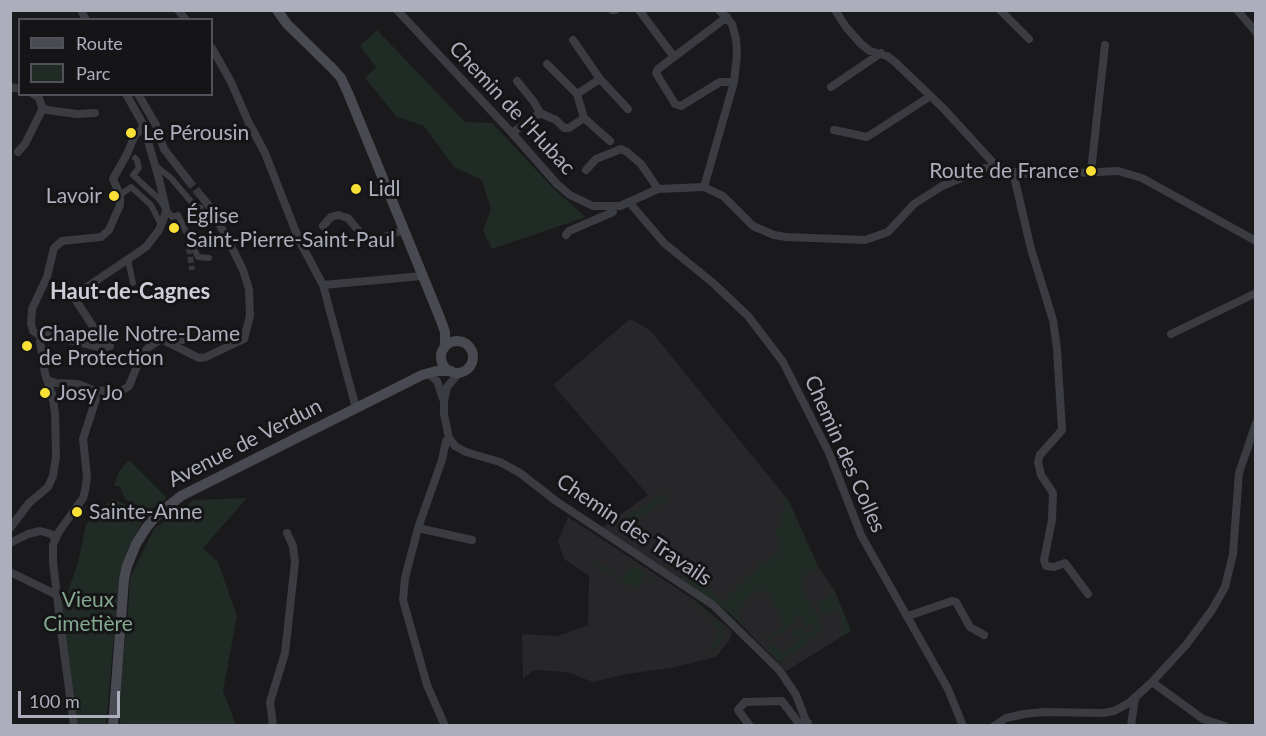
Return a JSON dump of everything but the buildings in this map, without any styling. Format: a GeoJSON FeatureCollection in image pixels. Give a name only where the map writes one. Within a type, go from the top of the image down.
{"type":"FeatureCollection","features":[{"type":"Feature","properties":{"kind":"main road"},"geometry":{"type":"LineString","coordinates":[[277,10],[287,24],[341,78],[440,318],[445,332],[443,352],[450,371],[470,366],[473,354],[469,347],[458,341],[440,318]]}},
{"type":"Feature","properties":{"kind":"main road"},"geometry":{"type":"LineString","coordinates":[[443,352],[449,343],[458,341]]}},
{"type":"Feature","properties":{"kind":"main road","name":"Avenue de Verdun"},"geometry":{"type":"LineString","coordinates":[[425,374],[443,352]]}},
{"type":"Feature","properties":{"kind":"main road","name":"Avenue de Verdun"},"geometry":{"type":"LineString","coordinates":[[113,726],[123,579],[130,556],[146,528],[166,506],[181,496],[425,374],[450,371]]}},
{"type":"Feature","properties":{"kind":"street","name":"Chemin de l'Hubac"},"geometry":{"type":"LineString","coordinates":[[397,10],[557,184],[570,195],[594,206],[614,207]]}},
{"type":"Feature","properties":{"kind":"street"},"geometry":{"type":"LineString","coordinates":[[639,10],[674,57]]}},
{"type":"Feature","properties":{"kind":"street"},"geometry":{"type":"LineString","coordinates":[[704,187],[734,82],[736,39],[732,24],[719,10]]}},
{"type":"Feature","properties":{"kind":"street"},"geometry":{"type":"LineString","coordinates":[[835,10],[861,44],[870,51],[881,53],[895,62],[944,109],[997,167]]}},
{"type":"Feature","properties":{"kind":"street"},"geometry":{"type":"LineString","coordinates":[[1000,10],[1029,39]]}},
{"type":"Feature","properties":{"kind":"street"},"geometry":{"type":"LineString","coordinates":[[1237,10],[1256,33]]}},
{"type":"Feature","properties":{"kind":"street"},"geometry":{"type":"LineString","coordinates":[[727,17],[656,73],[675,104],[681,106],[720,82],[734,82]]}},
{"type":"Feature","properties":{"kind":"street"},"geometry":{"type":"LineString","coordinates":[[573,40],[600,79],[628,109]]}},
{"type":"Feature","properties":{"kind":"street"},"geometry":{"type":"LineString","coordinates":[[1091,171],[1105,45]]}},
{"type":"Feature","properties":{"kind":"street"},"geometry":{"type":"LineString","coordinates":[[213,50],[266,153],[299,240],[323,285],[356,408]]}},
{"type":"Feature","properties":{"kind":"street"},"geometry":{"type":"LineString","coordinates":[[831,87],[881,53]]}},
{"type":"Feature","properties":{"kind":"street"},"geometry":{"type":"LineString","coordinates":[[547,64],[577,94],[584,118],[610,141]]}},
{"type":"Feature","properties":{"kind":"street"},"geometry":{"type":"LineString","coordinates":[[577,94],[600,79]]}},
{"type":"Feature","properties":{"kind":"street"},"geometry":{"type":"LineString","coordinates":[[512,133],[540,113],[517,81]]}},
{"type":"Feature","properties":{"kind":"street"},"geometry":{"type":"LineString","coordinates":[[18,152],[25,144],[43,108],[35,96]]}},
{"type":"Feature","properties":{"kind":"street"},"geometry":{"type":"LineString","coordinates":[[127,96],[143,124],[155,166],[166,209],[161,225],[146,247],[75,295],[75,299],[91,324],[110,338],[111,344],[108,347],[103,348],[51,336],[42,337],[33,331],[32,309],[47,276],[54,248],[62,241],[100,237],[114,222],[120,205],[120,195],[112,179],[130,156],[135,135],[141,130],[143,124]]}},
{"type":"Feature","properties":{"kind":"street"},"geometry":{"type":"LineString","coordinates":[[139,96],[156,126],[164,149],[188,180]]}},
{"type":"Feature","properties":{"kind":"street"},"geometry":{"type":"LineString","coordinates":[[834,130],[867,137],[929,96]]}},
{"type":"Feature","properties":{"kind":"street"},"geometry":{"type":"LineString","coordinates":[[43,108],[64,112],[95,113]]}},
{"type":"Feature","properties":{"kind":"street","name":"Chemin de l'Hubac"},"geometry":{"type":"LineString","coordinates":[[540,113],[556,120],[564,128],[569,128],[584,118]]}},
{"type":"Feature","properties":{"kind":"street"},"geometry":{"type":"LineString","coordinates":[[586,170],[596,159],[621,149],[641,164],[658,189]]}},
{"type":"Feature","properties":{"kind":"street"},"geometry":{"type":"LineString","coordinates":[[130,156],[137,160],[139,168],[132,175],[158,198],[172,217],[178,215],[198,257],[209,258]]}},
{"type":"Feature","properties":{"kind":"street"},"geometry":{"type":"LineString","coordinates":[[155,166],[171,178],[199,207]]}},
{"type":"Feature","properties":{"kind":"street"},"geometry":{"type":"LineString","coordinates":[[566,235],[569,231],[613,212],[614,207],[658,189],[704,187],[723,196],[753,226],[774,235],[865,240],[888,232],[914,204],[942,186],[969,173],[997,167],[1034,175],[1118,171],[1143,178],[1256,241]]}},
{"type":"Feature","properties":{"kind":"street"},"geometry":{"type":"LineString","coordinates":[[1013,172],[1031,249],[1053,320],[1057,353],[1062,430],[1040,456],[1038,462],[1041,475],[1053,494],[1052,519],[1044,560],[1046,566],[1054,567],[1065,562],[1088,594]]}},
{"type":"Feature","properties":{"kind":"street"},"geometry":{"type":"LineString","coordinates":[[120,195],[131,187],[151,205],[161,225]]}},
{"type":"Feature","properties":{"kind":"street"},"geometry":{"type":"LineString","coordinates":[[202,197],[213,211],[224,232]]}},
{"type":"Feature","properties":{"kind":"street","name":"Chemin des Colles"},"geometry":{"type":"LineString","coordinates":[[628,202],[664,243],[706,277],[748,316],[783,363],[829,453],[861,535],[948,689],[963,726]]}},
{"type":"Feature","properties":{"kind":"street"},"geometry":{"type":"LineString","coordinates":[[323,226],[331,217],[338,215],[345,216],[364,237],[372,240],[404,230]]}},
{"type":"Feature","properties":{"kind":"street"},"geometry":{"type":"LineString","coordinates":[[160,339],[199,358],[206,357],[244,339],[250,316],[249,289],[243,270],[228,242]]}},
{"type":"Feature","properties":{"kind":"street"},"geometry":{"type":"LineString","coordinates":[[126,261],[133,283]]}},
{"type":"Feature","properties":{"kind":"street"},"geometry":{"type":"LineString","coordinates":[[323,285],[422,276]]}},
{"type":"Feature","properties":{"kind":"street"},"geometry":{"type":"LineString","coordinates":[[1171,334],[1256,293]]}},
{"type":"Feature","properties":{"kind":"street"},"geometry":{"type":"LineString","coordinates":[[174,332],[182,340]]}},
{"type":"Feature","properties":{"kind":"street"},"geometry":{"type":"LineString","coordinates":[[10,528],[29,503],[48,488],[53,476],[56,457],[55,413],[42,360],[42,337]]}},
{"type":"Feature","properties":{"kind":"street"},"geometry":{"type":"LineString","coordinates":[[47,380],[60,384],[83,385],[93,390],[123,391],[130,383],[142,354],[160,339],[167,337],[182,340]]}},
{"type":"Feature","properties":{"kind":"street"},"geometry":{"type":"LineString","coordinates":[[444,401],[450,371]]}},
{"type":"Feature","properties":{"kind":"street"},"geometry":{"type":"LineString","coordinates":[[447,387],[450,371]]}},
{"type":"Feature","properties":{"kind":"street"},"geometry":{"type":"LineString","coordinates":[[425,374],[437,381],[444,401],[449,438],[455,446],[442,460]]}},
{"type":"Feature","properties":{"kind":"street"},"geometry":{"type":"LineString","coordinates":[[52,394],[55,387],[60,384]]}},
{"type":"Feature","properties":{"kind":"street"},"geometry":{"type":"LineString","coordinates":[[74,726],[53,562],[55,538],[83,498],[85,491],[87,477],[83,439],[96,399],[93,390]]}},
{"type":"Feature","properties":{"kind":"street"},"geometry":{"type":"LineString","coordinates":[[994,726],[1006,718],[1024,714],[1044,711],[1103,713],[1123,706],[1152,682],[1186,645],[1212,610],[1225,587],[1233,554],[1239,473],[1256,423]]}},
{"type":"Feature","properties":{"kind":"street"},"geometry":{"type":"LineString","coordinates":[[445,726],[427,685],[403,600],[405,578],[418,528],[442,460],[446,441],[449,438]]}},
{"type":"Feature","properties":{"kind":"street","name":"Chemin des Travails"},"geometry":{"type":"LineString","coordinates":[[455,446],[500,462],[520,473],[556,501],[713,605],[780,671],[796,695],[808,724],[797,722],[782,701],[745,702],[738,710],[750,726]]}},
{"type":"Feature","properties":{"kind":"street"},"geometry":{"type":"LineString","coordinates":[[418,528],[472,540]]}},
{"type":"Feature","properties":{"kind":"street"},"geometry":{"type":"LineString","coordinates":[[10,543],[40,531],[51,534],[55,538]]}},
{"type":"Feature","properties":{"kind":"street"},"geometry":{"type":"LineString","coordinates":[[273,726],[270,702],[285,653],[295,562],[293,546],[287,533]]}},
{"type":"Feature","properties":{"kind":"street"},"geometry":{"type":"LineString","coordinates":[[10,572],[57,595]]}},
{"type":"Feature","properties":{"kind":"street"},"geometry":{"type":"LineString","coordinates":[[908,616],[952,601],[956,602],[970,627],[984,635]]}},
{"type":"Feature","properties":{"kind":"street"},"geometry":{"type":"LineString","coordinates":[[1152,682],[1203,719],[1225,726]]}},
{"type":"Feature","properties":{"kind":"street"},"geometry":{"type":"LineString","coordinates":[[1131,726],[1135,698]]}},
{"type":"Feature","properties":{"kind":"shaded area"},"geometry":{"type":"Polygon","coordinates":[[[630,319],[650,330],[789,501],[819,568],[835,591],[851,631],[786,671],[729,612],[601,528],[648,495],[553,385],[630,319]]]}},
{"type":"Feature","properties":{"kind":"shaded area"},"geometry":{"type":"Polygon","coordinates":[[[568,517],[693,599],[732,631],[730,640],[716,657],[671,668],[626,674],[593,682],[567,672],[534,670],[523,679],[522,634],[558,636],[588,625],[589,576],[564,559],[558,541],[568,517]]]}},
{"type":"Feature","properties":{"kind":"green space"},"geometry":{"type":"Polygon","coordinates":[[[377,30],[465,122],[492,123],[554,189],[586,217],[492,249],[483,231],[491,209],[482,180],[454,167],[424,126],[396,116],[365,78],[376,67],[360,46],[377,30]]]}},
{"type":"Feature","properties":{"kind":"green space"},"geometry":{"type":"Polygon","coordinates":[[[129,460],[167,498],[150,510],[126,500],[119,486],[114,486],[118,473],[129,460]]]}},
{"type":"Feature","properties":{"kind":"green space"},"geometry":{"type":"Polygon","coordinates":[[[664,493],[668,499],[625,527],[620,521],[664,493]]]}},
{"type":"Feature","properties":{"kind":"green space"},"geometry":{"type":"Polygon","coordinates":[[[781,493],[788,502],[819,569],[814,573],[810,569],[806,574],[802,589],[821,620],[822,631],[780,663],[766,648],[773,643],[783,653],[798,640],[796,637],[791,637],[793,630],[802,630],[806,634],[814,628],[811,623],[804,628],[803,616],[796,615],[791,626],[767,642],[765,640],[783,626],[766,590],[761,594],[756,590],[740,608],[739,615],[744,624],[742,625],[679,576],[689,577],[723,601],[729,597],[729,594],[744,581],[743,579],[758,569],[756,567],[764,559],[767,563],[780,551],[775,528],[779,527],[785,507],[781,493]]]}},
{"type":"Feature","properties":{"kind":"green space"},"geometry":{"type":"Polygon","coordinates":[[[247,498],[203,548],[218,562],[237,616],[223,691],[236,725],[121,726],[118,708],[130,578],[154,529],[194,500],[247,498]]]}},
{"type":"Feature","properties":{"kind":"green space","name":"Vieux Cimetière"},"geometry":{"type":"Polygon","coordinates":[[[112,499],[147,513],[127,551],[119,578],[106,725],[78,725],[61,609],[62,595],[67,594],[78,563],[86,524],[112,499]]]}},
{"type":"Feature","properties":{"kind":"green space"},"geometry":{"type":"Polygon","coordinates":[[[596,561],[622,579],[630,567],[638,567],[656,580],[645,575],[636,588],[595,564],[596,561]]]}},
{"type":"Feature","properties":{"kind":"green space"},"geometry":{"type":"Polygon","coordinates":[[[832,588],[851,631],[841,636],[844,629],[838,608],[823,615],[817,602],[831,597],[832,588]]]}},
{"type":"Feature","properties":{"kind":"green space"},"geometry":{"type":"Polygon","coordinates":[[[693,599],[724,626],[717,648],[708,652],[720,632],[708,615],[692,601],[693,599]]]}},
{"type":"Feature","properties":{"kind":"tunnel"},"geometry":{"type":"LineString","coordinates":[[188,180],[202,197]]}},
{"type":"Feature","properties":{"kind":"tunnel"},"geometry":{"type":"LineString","coordinates":[[189,248],[192,270]]}},
{"type":"Feature","properties":{"kind":"place","name":"Le Pérousin"},"geometry":{"type":"Point","coordinates":[131,133]}},
{"type":"Feature","properties":{"kind":"place","name":"Route de France"},"geometry":{"type":"Point","coordinates":[1091,171]}},
{"type":"Feature","properties":{"kind":"place","name":"Lidl"},"geometry":{"type":"Point","coordinates":[356,189]}},
{"type":"Feature","properties":{"kind":"place","name":"Lavoir"},"geometry":{"type":"Point","coordinates":[114,196]}},
{"type":"Feature","properties":{"kind":"place","name":"Église Saint-Pierre-Saint-Paul"},"geometry":{"type":"Point","coordinates":[174,228]}},
{"type":"Feature","properties":{"kind":"place","name":"Chapelle Notre-Dame de Protection"},"geometry":{"type":"Point","coordinates":[27,346]}},
{"type":"Feature","properties":{"kind":"place","name":"Josy Jo"},"geometry":{"type":"Point","coordinates":[45,393]}},
{"type":"Feature","properties":{"kind":"place","name":"Sainte-Anne"},"geometry":{"type":"Point","coordinates":[77,512]}},
{"type":"Feature","properties":{"kind":"district","name":"Haut-de-Cagnes"},"geometry":{"type":"Point","coordinates":[130,292]}}]}
